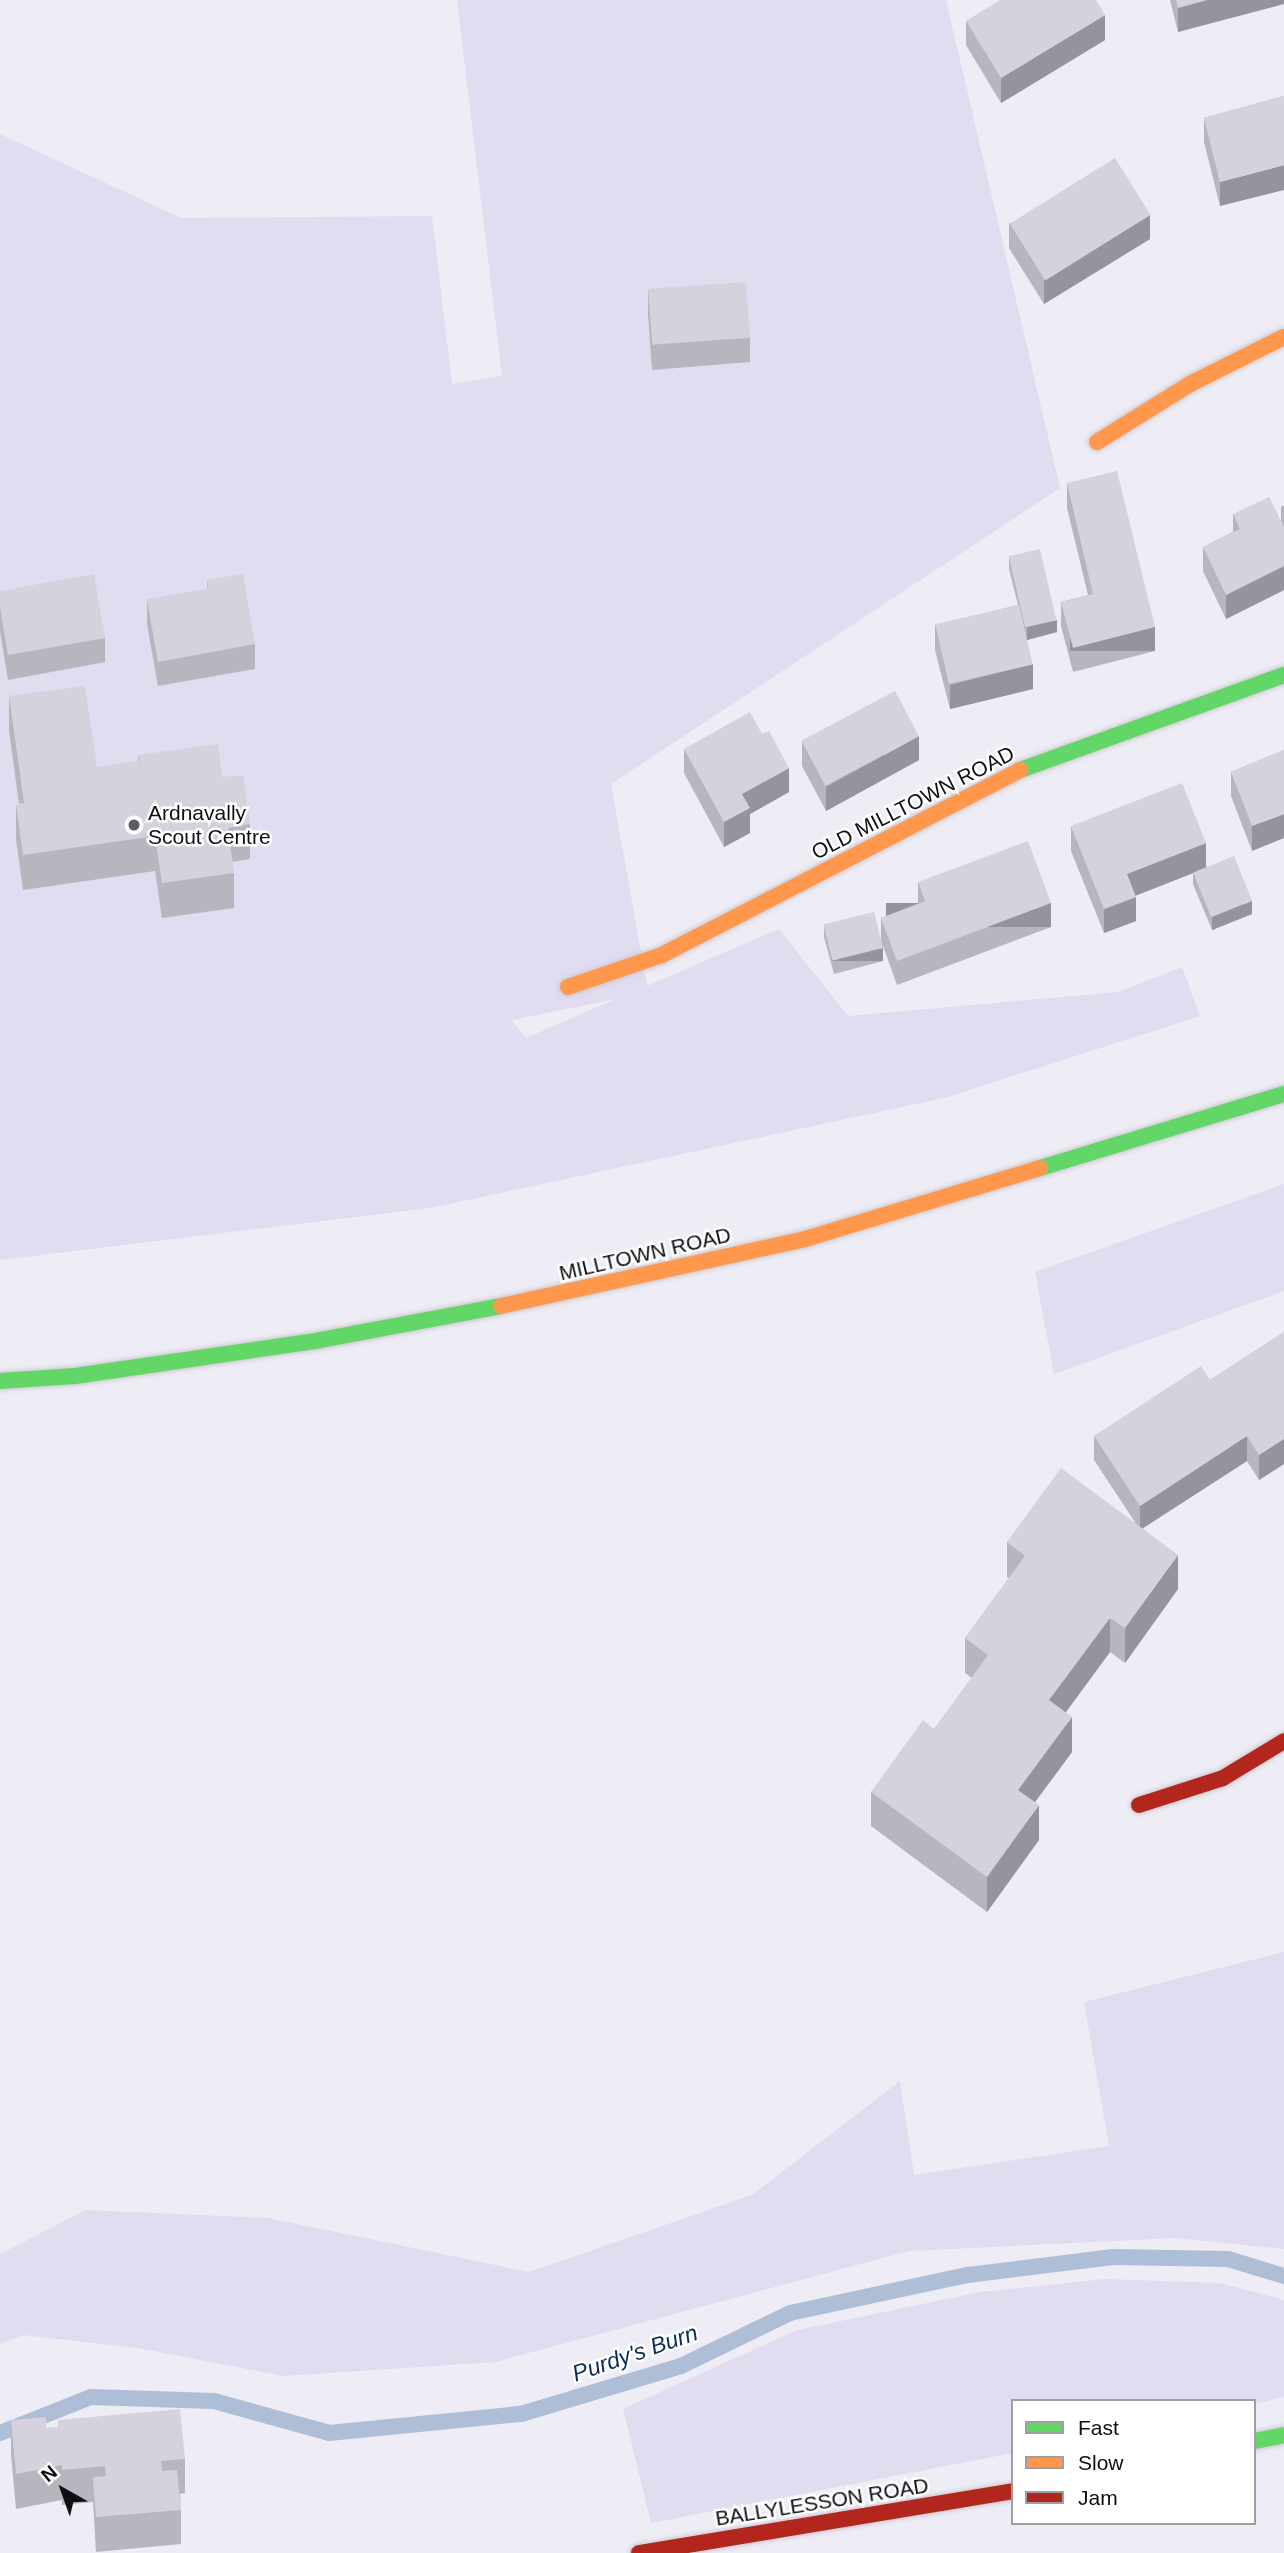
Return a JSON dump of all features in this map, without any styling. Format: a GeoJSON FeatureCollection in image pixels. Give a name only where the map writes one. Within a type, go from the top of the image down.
{"type":"FeatureCollection","features":[{"type":"Feature","properties":{"kind":"main road"},"geometry":{"type":"LineString","coordinates":[[1097,442],[1190,384],[1284,337]]}},
{"type":"Feature","properties":{"kind":"main road","name":"OLD MILLTOWN ROAD"},"geometry":{"type":"LineString","coordinates":[[568,987],[662,955],[1008,774],[1284,675]]}},
{"type":"Feature","properties":{"kind":"main road","name":"MILLTOWN ROAD"},"geometry":{"type":"LineString","coordinates":[[0,1381],[75,1376],[307,1342],[555,1296],[805,1239],[1284,1094]]}},
{"type":"Feature","properties":{"kind":"main road"},"geometry":{"type":"LineString","coordinates":[[1139,1805],[1223,1778],[1284,1741]]}},
{"type":"Feature","properties":{"kind":"main road"},"geometry":{"type":"LineString","coordinates":[[1256,2441],[1284,2435]]}},
{"type":"Feature","properties":{"kind":"main road","name":"BALLYLESSON ROAD"},"geometry":{"type":"LineString","coordinates":[[639,2553],[1011,2491]]}},
{"type":"Feature","properties":{"kind":"shaded area"},"geometry":{"type":"Polygon","coordinates":[[[457,0],[946,0],[1060,488],[611,784],[647,986],[779,929],[848,1016],[1119,992],[1182,967],[1200,1016],[944,1098],[430,1208],[0,1260],[0,134],[181,218],[432,216],[452,384],[502,376],[457,0]],[[616,999],[512,1020],[526,1038],[616,999]]]}},
{"type":"Feature","properties":{"kind":"shaded area"},"geometry":{"type":"Polygon","coordinates":[[[1284,1184],[1284,1291],[1054,1374],[1035,1272],[1284,1184]]]}},
{"type":"Feature","properties":{"kind":"shaded area"},"geometry":{"type":"Polygon","coordinates":[[[1284,1952],[1284,2249],[1175,2238],[909,2251],[495,2362],[284,2376],[138,2348],[23,2335],[0,2344],[0,2254],[86,2210],[268,2218],[529,2272],[752,2195],[900,2081],[914,2175],[1109,2146],[1084,2002],[1284,1952]]]}},
{"type":"Feature","properties":{"kind":"shaded area"},"geometry":{"type":"Polygon","coordinates":[[[1105,2279],[1220,2283],[1284,2300],[1284,2397],[1256,2404],[1256,2399],[1011,2399],[1011,2453],[651,2523],[623,2409],[797,2330],[981,2292],[1105,2279]]]}},
{"type":"Feature","properties":{"kind":"building"},"geometry":{"type":"Polygon","coordinates":[[[1000,0],[1096,0],[1105,15],[1001,78],[966,21],[1000,0]]]}},
{"type":"Feature","properties":{"kind":"building"},"geometry":{"type":"Polygon","coordinates":[[[1176,0],[1207,0],[1178,8],[1176,0]]]}},
{"type":"Feature","properties":{"kind":"building"},"geometry":{"type":"Polygon","coordinates":[[[1284,96],[1284,165],[1220,182],[1204,118],[1284,96]]]}},
{"type":"Feature","properties":{"kind":"building"},"geometry":{"type":"Polygon","coordinates":[[[1115,158],[1151,215],[1045,281],[1010,224],[1115,158]]]}},
{"type":"Feature","properties":{"kind":"building"},"geometry":{"type":"Polygon","coordinates":[[[746,282],[750,338],[652,345],[648,289],[746,282]]]}},
{"type":"Feature","properties":{"kind":"building"},"geometry":{"type":"Polygon","coordinates":[[[1117,471],[1155,627],[1073,648],[1061,602],[1093,594],[1067,483],[1117,471]]]}},
{"type":"Feature","properties":{"kind":"building"},"geometry":{"type":"Polygon","coordinates":[[[1269,497],[1284,527],[1284,566],[1226,595],[1203,547],[1240,529],[1233,514],[1269,497]]]}},
{"type":"Feature","properties":{"kind":"building"},"geometry":{"type":"Polygon","coordinates":[[[1040,549],[1056,620],[1025,627],[1009,556],[1040,549]]]}},
{"type":"Feature","properties":{"kind":"building"},"geometry":{"type":"Polygon","coordinates":[[[94,574],[105,638],[8,655],[0,591],[94,574]]]}},
{"type":"Feature","properties":{"kind":"building"},"geometry":{"type":"Polygon","coordinates":[[[243,574],[255,644],[158,662],[147,600],[208,588],[207,580],[243,574]]]}},
{"type":"Feature","properties":{"kind":"building"},"geometry":{"type":"Polygon","coordinates":[[[1019,605],[1033,664],[949,684],[935,624],[1019,605]]]}},
{"type":"Feature","properties":{"kind":"building","name":"Ardnavally Scout Centre"},"geometry":{"type":"Polygon","coordinates":[[[85,686],[97,767],[139,761],[138,755],[218,744],[222,777],[243,775],[250,824],[228,828],[234,873],[162,883],[155,836],[23,855],[16,804],[24,803],[9,696],[85,686]]]}},
{"type":"Feature","properties":{"kind":"building"},"geometry":{"type":"Polygon","coordinates":[[[895,691],[919,736],[825,786],[801,741],[895,691]]]}},
{"type":"Feature","properties":{"kind":"building"},"geometry":{"type":"Polygon","coordinates":[[[750,712],[762,734],[769,731],[789,768],[742,794],[750,808],[724,822],[684,749],[750,712]]]}},
{"type":"Feature","properties":{"kind":"building"},"geometry":{"type":"Polygon","coordinates":[[[1284,750],[1284,814],[1252,826],[1231,772],[1284,750]]]}},
{"type":"Feature","properties":{"kind":"building"},"geometry":{"type":"Polygon","coordinates":[[[1182,783],[1206,843],[1127,874],[1136,897],[1104,909],[1071,826],[1182,783]]]}},
{"type":"Feature","properties":{"kind":"building"},"geometry":{"type":"Polygon","coordinates":[[[1028,841],[1051,903],[897,961],[881,918],[925,901],[918,882],[1028,841]]]}},
{"type":"Feature","properties":{"kind":"building"},"geometry":{"type":"Polygon","coordinates":[[[1234,856],[1252,901],[1211,917],[1193,872],[1234,856]]]}},
{"type":"Feature","properties":{"kind":"building"},"geometry":{"type":"Polygon","coordinates":[[[874,912],[883,948],[832,960],[824,925],[874,912]]]}},
{"type":"Feature","properties":{"kind":"building"},"geometry":{"type":"Polygon","coordinates":[[[1284,1332],[1284,1439],[1259,1455],[1247,1436],[1140,1506],[1094,1436],[1201,1366],[1210,1380],[1284,1332]]]}},
{"type":"Feature","properties":{"kind":"building"},"geometry":{"type":"Polygon","coordinates":[[[1061,1468],[1178,1555],[1125,1628],[1110,1618],[1049,1700],[1072,1717],[1018,1790],[1039,1805],[987,1877],[871,1792],[923,1720],[934,1729],[988,1655],[965,1638],[1025,1556],[1007,1542],[1061,1468]]]}},
{"type":"Feature","properties":{"kind":"building"},"geometry":{"type":"Polygon","coordinates":[[[180,2409],[185,2459],[161,2461],[162,2471],[177,2470],[181,2510],[96,2517],[93,2477],[106,2476],[105,2466],[62,2470],[62,2465],[16,2474],[11,2420],[46,2417],[46,2428],[58,2427],[58,2420],[180,2409]]]}},
{"type":"Feature","properties":{"kind":"waterway","name":"Purdy's Burn"},"geometry":{"type":"LineString","coordinates":[[0,2433],[91,2397],[214,2401],[329,2433],[521,2414],[681,2366],[790,2313],[968,2275],[1113,2257],[1228,2259],[1284,2276]]}},
{"type":"Feature","properties":{"kind":"traffic: fast"},"geometry":{"type":"LineString","coordinates":[[1020,770],[1284,675]]}},
{"type":"Feature","properties":{"kind":"traffic: fast"},"geometry":{"type":"LineString","coordinates":[[1040,1168],[1284,1094]]}},
{"type":"Feature","properties":{"kind":"traffic: fast"},"geometry":{"type":"LineString","coordinates":[[0,1381],[75,1376],[321,1340],[501,1306]]}},
{"type":"Feature","properties":{"kind":"traffic: fast"},"geometry":{"type":"LineString","coordinates":[[1256,2441],[1284,2435]]}},
{"type":"Feature","properties":{"kind":"traffic: slow"},"geometry":{"type":"LineString","coordinates":[[1097,442],[1190,384],[1284,337]]}},
{"type":"Feature","properties":{"kind":"traffic: slow"},"geometry":{"type":"LineString","coordinates":[[568,987],[662,955],[1020,770]]}},
{"type":"Feature","properties":{"kind":"traffic: slow"},"geometry":{"type":"LineString","coordinates":[[501,1306],[805,1239],[1040,1168]]}},
{"type":"Feature","properties":{"kind":"traffic: jam"},"geometry":{"type":"LineString","coordinates":[[1139,1805],[1223,1778],[1284,1741]]}},
{"type":"Feature","properties":{"kind":"traffic: jam"},"geometry":{"type":"LineString","coordinates":[[639,2553],[1011,2491]]}},
{"type":"Feature","properties":{"kind":"place","name":"Ardnavally Scout Centre"},"geometry":{"type":"Point","coordinates":[134,825]}}]}
